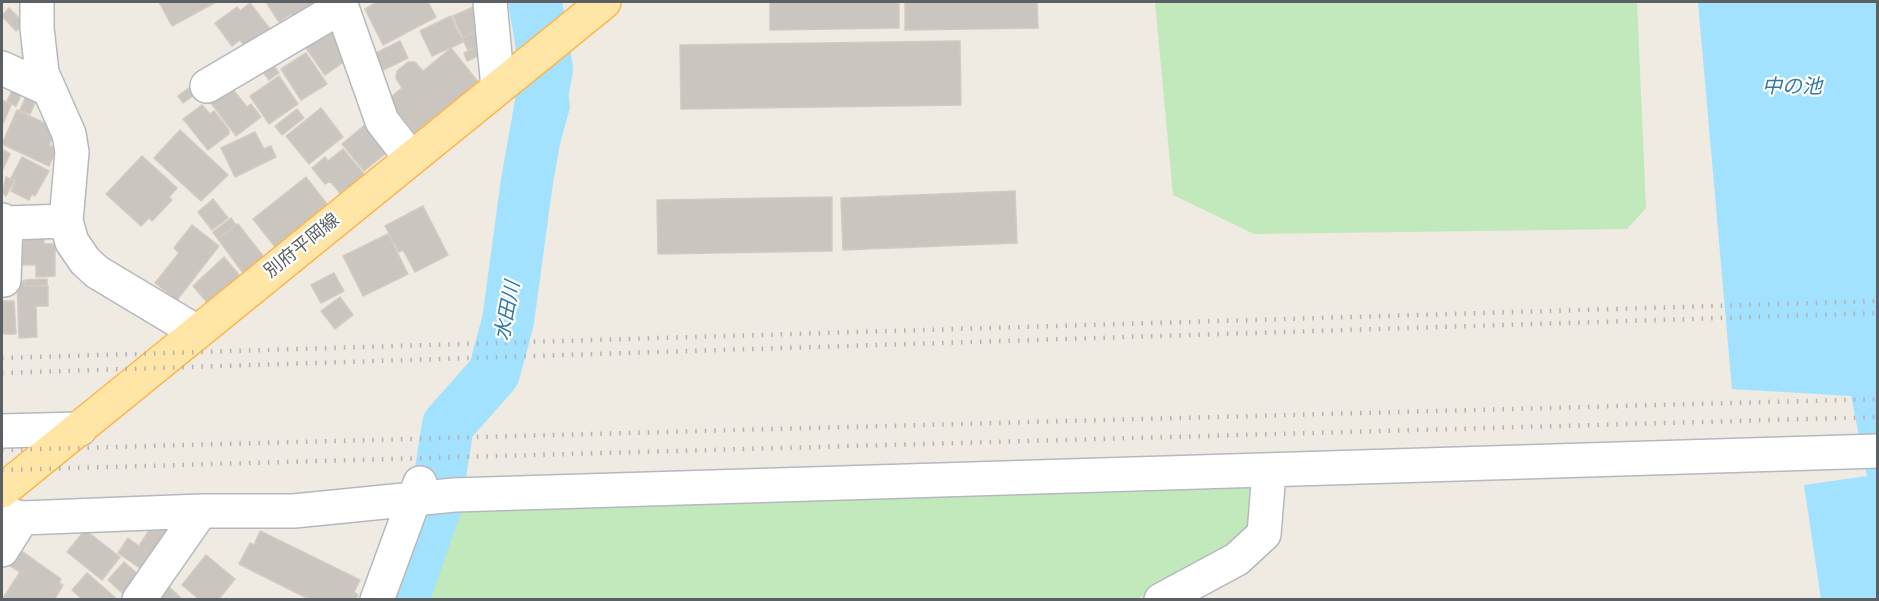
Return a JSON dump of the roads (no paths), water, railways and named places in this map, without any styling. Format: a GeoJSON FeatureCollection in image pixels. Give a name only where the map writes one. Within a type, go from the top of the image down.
{"type":"FeatureCollection","features":[{"type":"Feature","properties":{"kind":"main road","name":"別府平岡線"},"geometry":{"type":"LineString","coordinates":[[2,491],[410,157],[604,2]]}},
{"type":"Feature","properties":{"kind":"street"},"geometry":{"type":"LineString","coordinates":[[38,2],[37,28],[42,74],[69,134],[72,152],[66,221],[72,242],[85,261],[97,272],[197,332]]}},
{"type":"Feature","properties":{"kind":"street"},"geometry":{"type":"LineString","coordinates":[[490,2],[509,79]]}},
{"type":"Feature","properties":{"kind":"street"},"geometry":{"type":"LineString","coordinates":[[207,86],[341,4],[382,121],[410,157]]}},
{"type":"Feature","properties":{"kind":"street"},"geometry":{"type":"LineString","coordinates":[[2,68],[48,89]]}},
{"type":"Feature","properties":{"kind":"street"},"geometry":{"type":"LineString","coordinates":[[2,280],[4,280],[4,221],[66,221]]}},
{"type":"Feature","properties":{"kind":"street"},"geometry":{"type":"LineString","coordinates":[[2,431],[80,429]]}},
{"type":"Feature","properties":{"kind":"street"},"geometry":{"type":"LineString","coordinates":[[2,550],[12,515],[294,511],[418,493],[454,495],[1269,472],[1878,451]]}},
{"type":"Feature","properties":{"kind":"street"},"geometry":{"type":"LineString","coordinates":[[1161,600],[1237,559],[1264,534],[1269,472]]}},
{"type":"Feature","properties":{"kind":"street"},"geometry":{"type":"LineString","coordinates":[[377,600],[418,493]]}},
{"type":"Feature","properties":{"kind":"street"},"geometry":{"type":"LineString","coordinates":[[140,600],[201,511]]}},
{"type":"Feature","properties":{"kind":"water"},"geometry":{"type":"Polygon","coordinates":[[[508,2],[558,2],[570,108],[549,183],[514,208],[522,125],[515,43],[508,2]]]}},
{"type":"Feature","properties":{"kind":"water","name":"中の池"},"geometry":{"type":"Polygon","coordinates":[[[1698,2],[1877,2],[1877,599],[1821,599],[1804,485],[1867,476],[1851,396],[1732,389],[1698,2]]]}},
{"type":"Feature","properties":{"kind":"waterway","name":"水田川"},"geometry":{"type":"LineString","coordinates":[[403,600],[435,508],[448,425],[494,373],[508,321],[527,181],[547,69],[536,2]]}},
{"type":"Feature","properties":{"kind":"railway"},"geometry":{"type":"LineString","coordinates":[[2,358],[1878,301]]}},
{"type":"Feature","properties":{"kind":"railway"},"geometry":{"type":"LineString","coordinates":[[2,373],[1878,313]]}},
{"type":"Feature","properties":{"kind":"railway"},"geometry":{"type":"LineString","coordinates":[[2,450],[1878,399]]}},
{"type":"Feature","properties":{"kind":"railway"},"geometry":{"type":"LineString","coordinates":[[2,470],[1878,417]]}}]}
